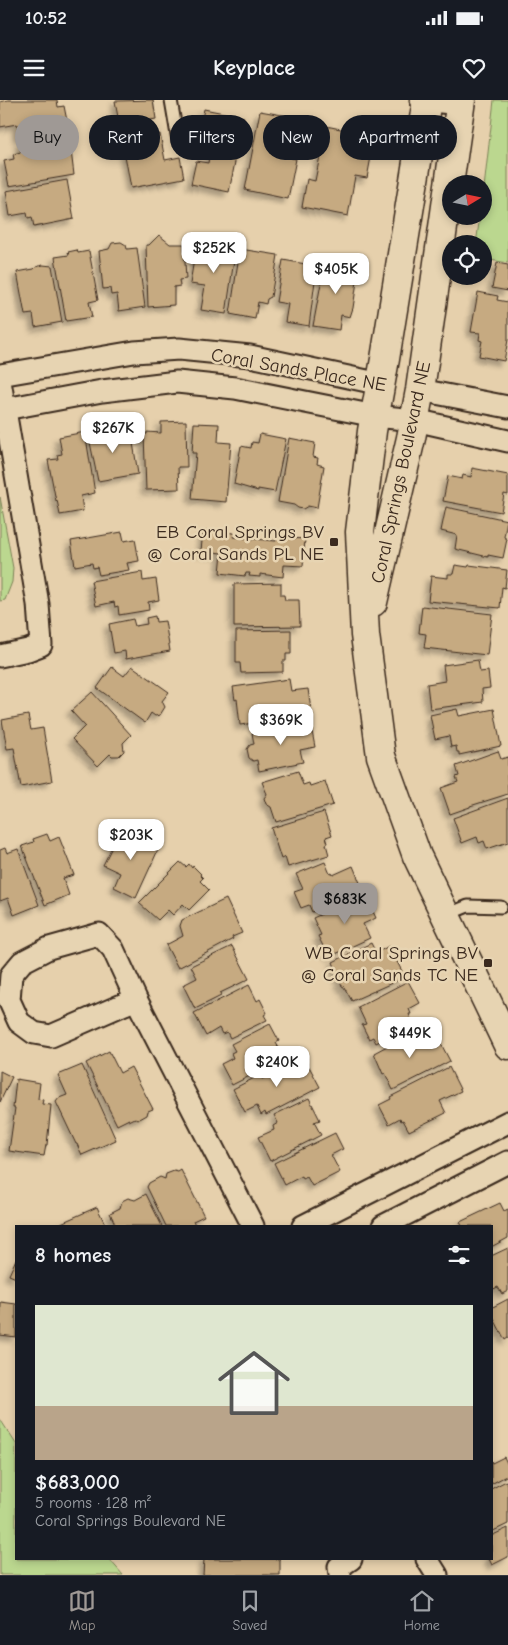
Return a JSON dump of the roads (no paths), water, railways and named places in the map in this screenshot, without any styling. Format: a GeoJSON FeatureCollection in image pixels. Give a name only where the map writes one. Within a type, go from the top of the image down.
{"type":"FeatureCollection","features":[{"type":"Feature","properties":{"kind":"street"},"geometry":{"type":"LineString","coordinates":[[421,100],[461,102]]}},
{"type":"Feature","properties":{"kind":"street","name":"Coral Springs Boulevard NE"},"geometry":{"type":"LineString","coordinates":[[426,100],[375,416],[360,532],[365,635],[381,756],[417,856],[508,1045]]}},
{"type":"Feature","properties":{"kind":"street","name":"Coral Springs Boulevard NE"},"geometry":{"type":"LineString","coordinates":[[365,635],[415,420],[461,102]]}},
{"type":"Feature","properties":{"kind":"street","name":"Coral Sands Place NE"},"geometry":{"type":"LineString","coordinates":[[0,375],[134,352],[180,349],[250,356],[381,384],[420,390]]}},
{"type":"Feature","properties":{"kind":"street"},"geometry":{"type":"LineString","coordinates":[[0,382],[38,604],[41,645],[0,656]]}},
{"type":"Feature","properties":{"kind":"street","name":"Coral Sands Place NE"},"geometry":{"type":"LineString","coordinates":[[5,409],[102,391],[177,382],[235,388],[375,416],[415,420],[508,441]]}},
{"type":"Feature","properties":{"kind":"street"},"geometry":{"type":"LineString","coordinates":[[420,390],[508,407]]}},
{"type":"Feature","properties":{"kind":"street"},"geometry":{"type":"LineString","coordinates":[[136,999],[51,1036],[34,1033],[19,1022],[8,1000],[11,975],[22,962],[49,948],[99,934],[113,949],[136,999],[252,1225]]}},
{"type":"Feature","properties":{"kind":"street"},"geometry":{"type":"LineString","coordinates":[[306,1225],[508,1122]]}},
{"type":"Feature","properties":{"kind":"street"},"geometry":{"type":"LineString","coordinates":[[385,1225],[508,1162]]}},
{"type":"Feature","properties":{"kind":"street"},"geometry":{"type":"LineString","coordinates":[[340,1575],[339,1567],[350,1560]]}},
{"type":"Feature","properties":{"kind":"street"},"geometry":{"type":"LineString","coordinates":[[428,1560],[438,1575]]}},
{"type":"Feature","properties":{"kind":"lane"},"geometry":{"type":"LineString","coordinates":[[171,100],[174,115]]}},
{"type":"Feature","properties":{"kind":"lane"},"geometry":{"type":"LineString","coordinates":[[446,915],[468,906],[501,907]]}},
{"type":"Feature","properties":{"kind":"place","name":"EB Coral Springs BV @ Coral Sands PL NE"},"geometry":{"type":"Point","coordinates":[334,542]}},
{"type":"Feature","properties":{"kind":"place","name":"WB Coral Springs BV @ Coral Sands TC NE"},"geometry":{"type":"Point","coordinates":[488,963]}}]}
